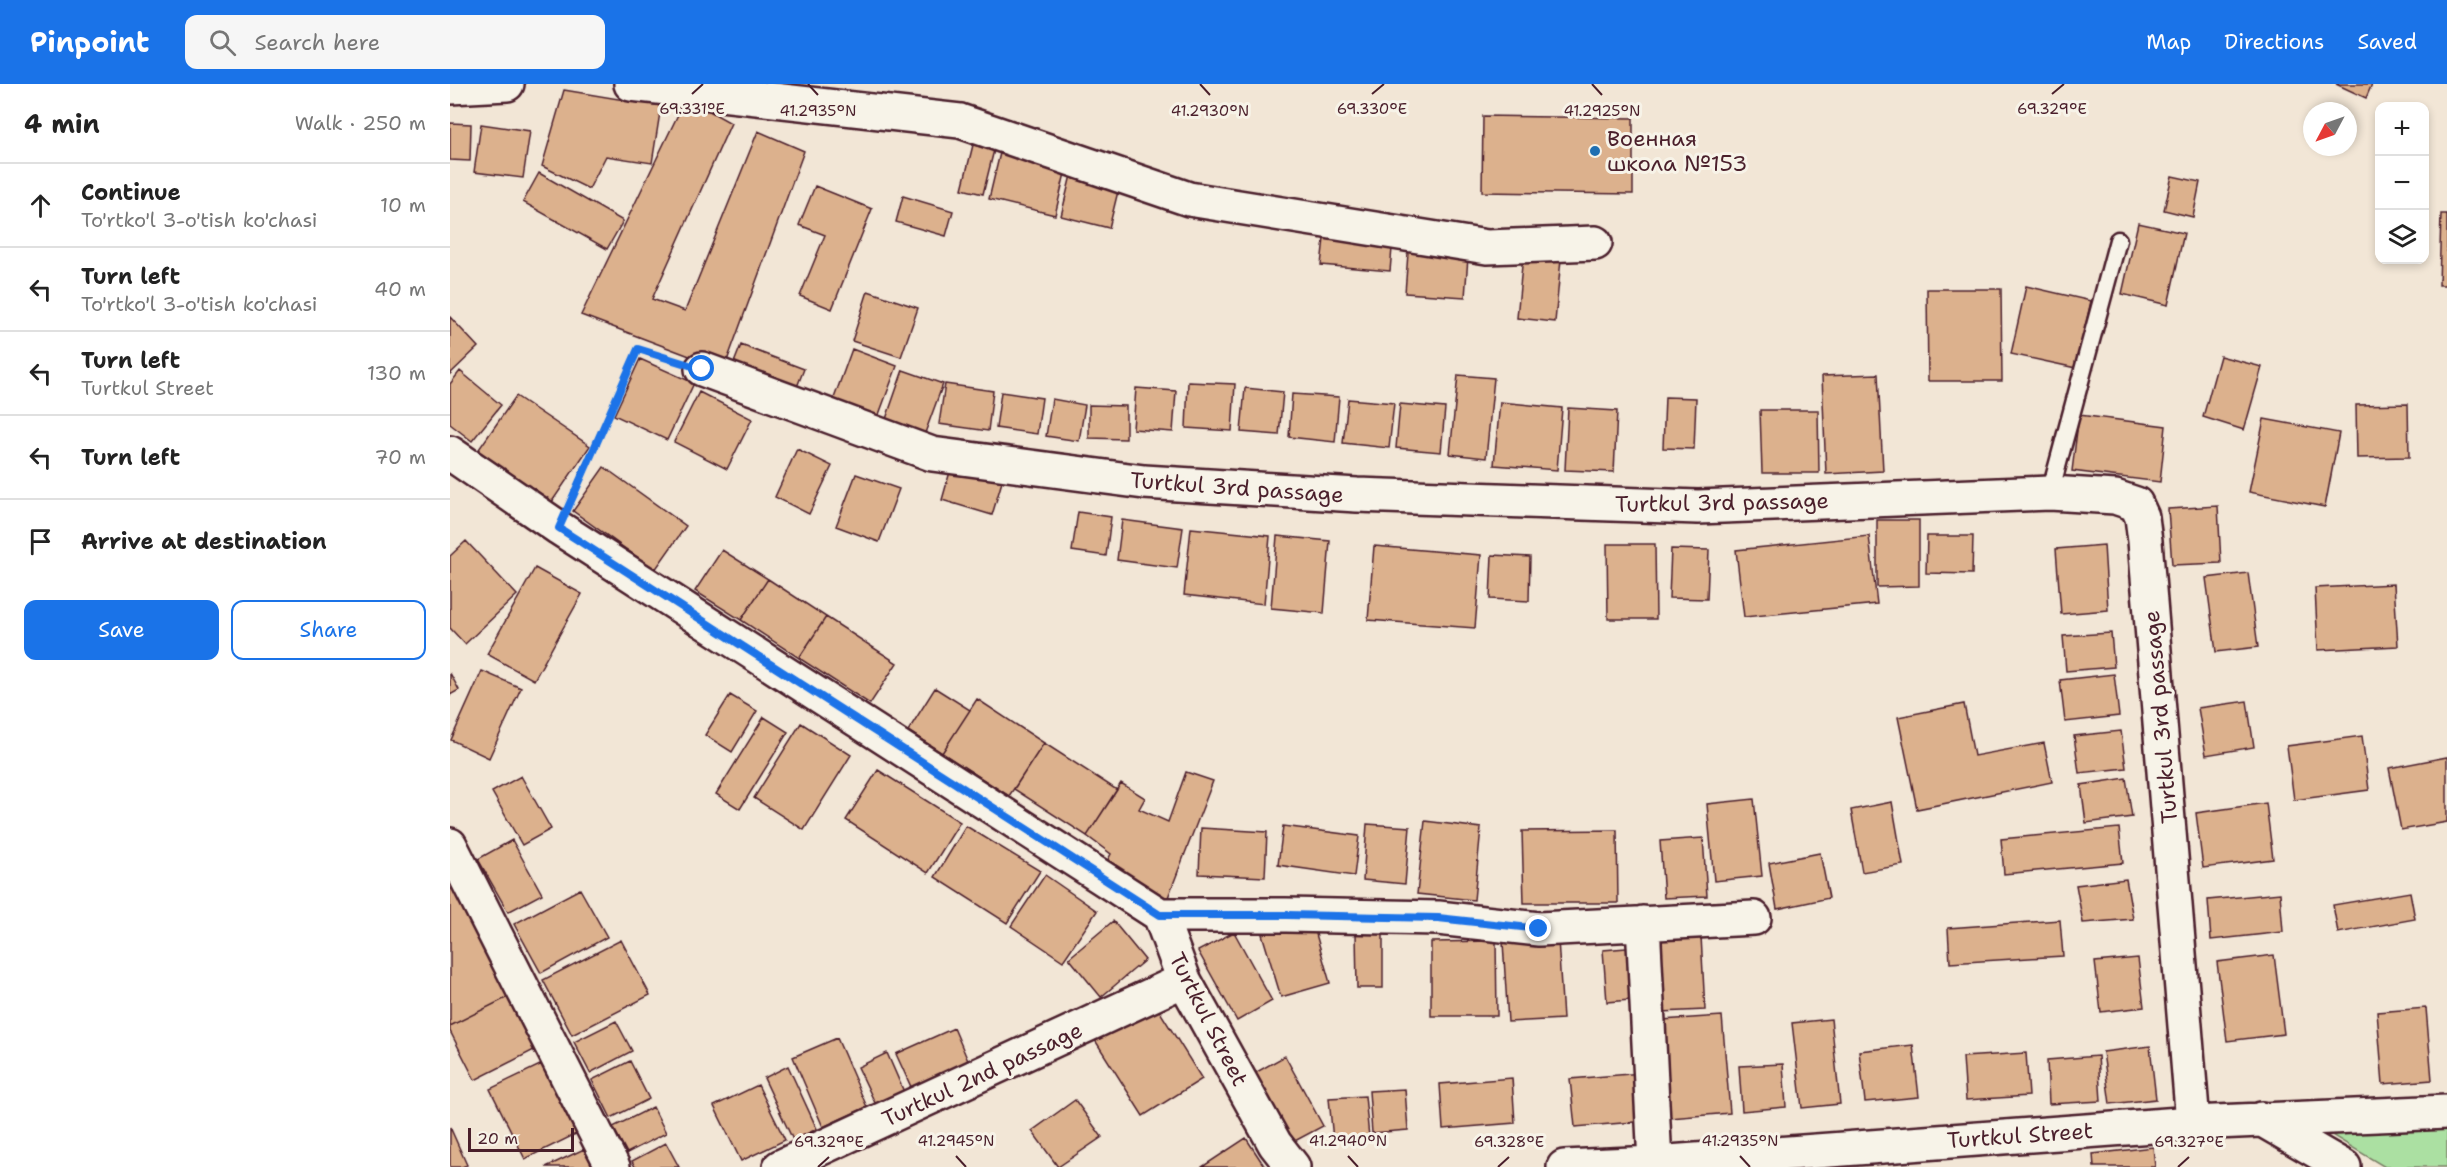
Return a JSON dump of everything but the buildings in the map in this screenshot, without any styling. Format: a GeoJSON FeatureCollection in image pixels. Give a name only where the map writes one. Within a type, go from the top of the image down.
{"type":"FeatureCollection","features":[{"type":"Feature","properties":{"kind":"street"},"geometry":{"type":"LineString","coordinates":[[450,87],[507,84]]}},
{"type":"Feature","properties":{"kind":"street"},"geometry":{"type":"LineString","coordinates":[[631,84],[960,121],[1190,199],[1487,247],[1595,243]]}},
{"type":"Feature","properties":{"kind":"street","name":"Turtkul 3rd passage"},"geometry":{"type":"LineString","coordinates":[[702,369],[932,454],[1144,482],[1357,495],[1698,507],[2050,493],[2115,497],[2136,504],[2142,517],[2193,1123]]}},
{"type":"Feature","properties":{"kind":"street"},"geometry":{"type":"LineString","coordinates":[[450,453],[559,528],[1160,915],[1438,918],[1539,929],[1754,918]]}},
{"type":"Feature","properties":{"kind":"street"},"geometry":{"type":"LineString","coordinates":[[450,845],[613,1167]]}},
{"type":"Feature","properties":{"kind":"street","name":"Turtkul Street"},"geometry":{"type":"LineString","coordinates":[[1160,915],[1184,980],[1275,1144],[1293,1167]]}},
{"type":"Feature","properties":{"kind":"street"},"geometry":{"type":"LineString","coordinates":[[1643,923],[1655,1163]]}},
{"type":"Feature","properties":{"kind":"street","name":"Turtkul 2nd passage"},"geometry":{"type":"LineString","coordinates":[[780,1167],[1184,980]]}},
{"type":"Feature","properties":{"kind":"street","name":"Turtkul Street"},"geometry":{"type":"LineString","coordinates":[[1564,1167],[1655,1163],[2193,1123],[2447,1112]]}},
{"type":"Feature","properties":{"kind":"street"},"geometry":{"type":"LineString","coordinates":[[2260,1119],[2344,1167]]}},
{"type":"Feature","properties":{"kind":"lane"},"geometry":{"type":"LineString","coordinates":[[2050,493],[2118,240]]}},
{"type":"Feature","properties":{"kind":"path"},"geometry":{"type":"LineString","coordinates":[[559,528],[638,349],[702,369]]}},
{"type":"Feature","properties":{"kind":"green space"},"geometry":{"type":"Polygon","coordinates":[[[2447,1130],[2447,1167],[2385,1167],[2325,1131],[2447,1130]]]}},
{"type":"Feature","properties":{"kind":"place","name":"Военная школа №153"},"geometry":{"type":"Point","coordinates":[1595,151]}},
{"type":"Feature","properties":{"kind":"route"},"geometry":{"type":"LineString","coordinates":[[702,369],[638,349],[559,528],[1160,915],[1438,918],[1539,929]]}}]}
